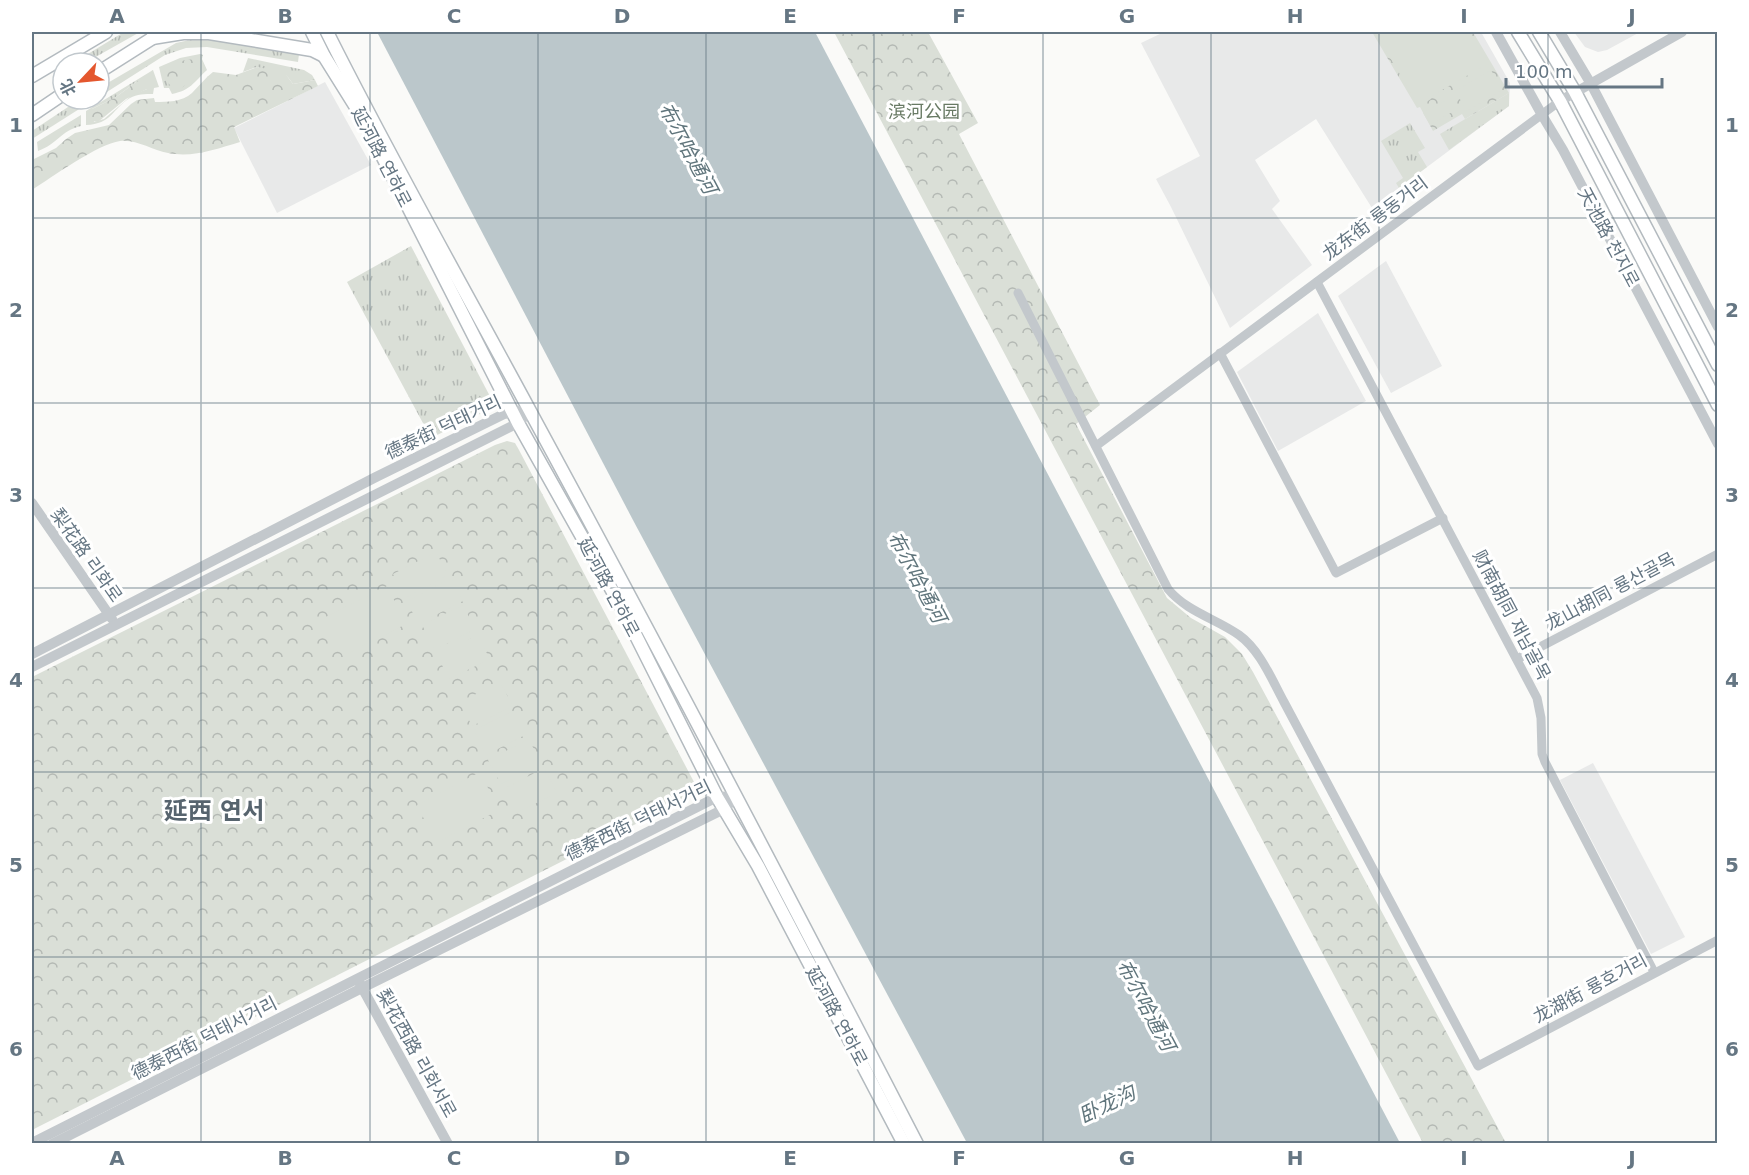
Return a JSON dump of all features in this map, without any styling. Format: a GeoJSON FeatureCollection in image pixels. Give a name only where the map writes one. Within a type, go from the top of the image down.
{"type":"FeatureCollection","features":[{"type":"Feature","properties":{"kind":"main road"},"geometry":{"type":"LineString","coordinates":[[32,76],[106,32]]}},
{"type":"Feature","properties":{"kind":"main road","name":"延河路 연하로"},"geometry":{"type":"LineString","coordinates":[[312,32],[324,56],[364,120],[516,417],[622,608],[717,797],[758,866],[904,1143]]}},
{"type":"Feature","properties":{"kind":"main road","name":"延河路 연하로"},"geometry":{"type":"LineString","coordinates":[[327,32],[735,796],[917,1143]]}},
{"type":"Feature","properties":{"kind":"main road","name":"天池路 천지로"},"geometry":{"type":"LineString","coordinates":[[1518,32],[1560,101],[1718,405]]}},
{"type":"Feature","properties":{"kind":"main road","name":"天池路 천지로"},"geometry":{"type":"LineString","coordinates":[[1539,32],[1575,92],[1718,365]]}},
{"type":"Feature","properties":{"kind":"main road"},"geometry":{"type":"LineString","coordinates":[[111,64],[157,35],[183,33],[209,33],[312,50],[324,56]]}},
{"type":"Feature","properties":{"kind":"main road"},"geometry":{"type":"LineString","coordinates":[[32,115],[51,102]]}},
{"type":"Feature","properties":{"kind":"street","name":"天池路 천지로"},"geometry":{"type":"LineString","coordinates":[[1496,32],[1563,150],[1718,444]]}},
{"type":"Feature","properties":{"kind":"street"},"geometry":{"type":"LineString","coordinates":[[1560,32],[1591,84],[1718,327]]}},
{"type":"Feature","properties":{"kind":"street","name":"龙东街 룡동거리"},"geometry":{"type":"LineString","coordinates":[[1096,446],[1560,101],[1682,32]]}},
{"type":"Feature","properties":{"kind":"street","name":"财南胡同 재남골목"},"geometry":{"type":"LineString","coordinates":[[1317,282],[1537,698],[1541,718],[1542,754],[1545,762],[1654,972]]}},
{"type":"Feature","properties":{"kind":"street"},"geometry":{"type":"LineString","coordinates":[[1018,293],[1096,446]]}},
{"type":"Feature","properties":{"kind":"street"},"geometry":{"type":"LineString","coordinates":[[1220,354],[1336,573],[1443,518]]}},
{"type":"Feature","properties":{"kind":"street","name":"德泰街 덕태거리"},"geometry":{"type":"LineString","coordinates":[[32,667],[530,411]]}},
{"type":"Feature","properties":{"kind":"street","name":"德泰街 덕태거리"},"geometry":{"type":"LineString","coordinates":[[32,654],[376,477],[504,414],[516,417]]}},
{"type":"Feature","properties":{"kind":"street","name":"龙湖街 룡호거리"},"geometry":{"type":"LineString","coordinates":[[1096,446],[1168,589],[1175,598],[1240,636],[1259,657],[1478,1066],[1718,940]]}},
{"type":"Feature","properties":{"kind":"street","name":"梨花路 리화로"},"geometry":{"type":"LineString","coordinates":[[32,503],[116,624]]}},
{"type":"Feature","properties":{"kind":"street","name":"龙山胡同 룡산골목"},"geometry":{"type":"LineString","coordinates":[[1517,658],[1718,554]]}},
{"type":"Feature","properties":{"kind":"street","name":"德泰西街 덕태서거리"},"geometry":{"type":"LineString","coordinates":[[52,1143],[717,797],[735,796]]}},
{"type":"Feature","properties":{"kind":"street","name":"德泰西街 덕태서거리"},"geometry":{"type":"LineString","coordinates":[[32,1143],[724,809],[735,796]]}},
{"type":"Feature","properties":{"kind":"street","name":"梨花西路 리화서로"},"geometry":{"type":"LineString","coordinates":[[360,983],[448,1143]]}},
{"type":"Feature","properties":{"kind":"shaded area"},"geometry":{"type":"Polygon","coordinates":[[[1164,32],[1481,32],[1510,83],[1509,106],[1372,208],[1316,119],[1255,160],[1280,201],[1272,209],[1312,265],[1230,328],[1156,179],[1200,156],[1141,43],[1164,32]]]}},
{"type":"Feature","properties":{"kind":"shaded area"},"geometry":{"type":"Polygon","coordinates":[[[1574,32],[1640,32],[1607,50],[1598,52],[1585,47],[1574,32]]]}},
{"type":"Feature","properties":{"kind":"shaded area"},"geometry":{"type":"Polygon","coordinates":[[[325,82],[371,165],[277,213],[234,128],[325,82]]]}},
{"type":"Feature","properties":{"kind":"shaded area"},"geometry":{"type":"Polygon","coordinates":[[[1386,261],[1442,366],[1391,393],[1338,296],[1386,261]]]}},
{"type":"Feature","properties":{"kind":"shaded area"},"geometry":{"type":"Polygon","coordinates":[[[1318,313],[1366,401],[1278,451],[1237,372],[1318,313]]]}},
{"type":"Feature","properties":{"kind":"shaded area"},"geometry":{"type":"Polygon","coordinates":[[[1593,763],[1685,937],[1651,954],[1560,780],[1593,763]]]}},
{"type":"Feature","properties":{"kind":"green space"},"geometry":{"type":"Polygon","coordinates":[[[124,32],[140,32],[106,51],[93,51],[124,32]]]}},
{"type":"Feature","properties":{"kind":"green space","name":"滨河公园"},"geometry":{"type":"Polygon","coordinates":[[[834,32],[928,32],[978,123],[959,134],[1100,405],[1076,424],[1167,598],[1191,618],[1225,637],[1242,654],[1253,672],[1506,1143],[1423,1143],[834,32]]]}},
{"type":"Feature","properties":{"kind":"green space"},"geometry":{"type":"Polygon","coordinates":[[[1372,32],[1473,32],[1509,93],[1465,119],[1462,114],[1433,131],[1372,32]]]}},
{"type":"Feature","properties":{"kind":"green space"},"geometry":{"type":"Polygon","coordinates":[[[1375,32],[1470,32],[1489,63],[1418,105],[1375,32]]]}},
{"type":"Feature","properties":{"kind":"green space"},"geometry":{"type":"Polygon","coordinates":[[[194,39],[209,39],[299,54],[298,62],[207,47],[186,48],[165,55],[111,89],[111,81],[176,43],[194,39]]]}},
{"type":"Feature","properties":{"kind":"green space"},"geometry":{"type":"Polygon","coordinates":[[[203,55],[202,59],[207,70],[195,82],[188,88],[172,94],[169,88],[164,88],[159,67],[180,58],[203,55]]]}},
{"type":"Feature","properties":{"kind":"green space"},"geometry":{"type":"Polygon","coordinates":[[[248,58],[304,70],[315,80],[293,84],[287,76],[257,67],[243,72],[248,58]]]}},
{"type":"Feature","properties":{"kind":"green space"},"geometry":{"type":"Polygon","coordinates":[[[195,59],[200,70],[181,89],[171,87],[164,71],[174,64],[195,59]]]}},
{"type":"Feature","properties":{"kind":"green space"},"geometry":{"type":"Polygon","coordinates":[[[257,67],[284,72],[293,84],[315,80],[318,86],[234,127],[240,142],[204,152],[186,154],[168,153],[126,141],[111,143],[88,154],[32,190],[32,160],[56,148],[75,133],[109,125],[137,100],[154,98],[155,102],[164,102],[184,98],[213,72],[236,75],[257,67]]]}},
{"type":"Feature","properties":{"kind":"green space"},"geometry":{"type":"Polygon","coordinates":[[[153,70],[159,87],[154,88],[153,94],[130,98],[107,119],[86,125],[86,111],[92,111],[94,122],[104,119],[132,95],[147,89],[136,82],[111,100],[111,96],[153,70]]]}},
{"type":"Feature","properties":{"kind":"green space"},"geometry":{"type":"Polygon","coordinates":[[[1491,70],[1502,90],[1467,111],[1455,91],[1491,70]]]}},
{"type":"Feature","properties":{"kind":"green space"},"geometry":{"type":"Polygon","coordinates":[[[148,77],[152,80],[152,86],[126,99],[98,122],[92,121],[92,111],[111,111],[111,100],[136,82],[148,77]]]}},
{"type":"Feature","properties":{"kind":"green space"},"geometry":{"type":"Polygon","coordinates":[[[1509,93],[1509,106],[1449,150],[1440,134],[1509,93]]]}},
{"type":"Feature","properties":{"kind":"green space"},"geometry":{"type":"Polygon","coordinates":[[[1448,99],[1454,111],[1430,125],[1423,113],[1448,99]]]}},
{"type":"Feature","properties":{"kind":"green space"},"geometry":{"type":"Polygon","coordinates":[[[62,111],[76,111],[32,139],[32,131],[62,111]]]}},
{"type":"Feature","properties":{"kind":"green space"},"geometry":{"type":"Polygon","coordinates":[[[81,115],[81,126],[68,131],[38,151],[37,142],[81,115]]]}},
{"type":"Feature","properties":{"kind":"green space"},"geometry":{"type":"Polygon","coordinates":[[[1410,123],[1425,148],[1418,152],[1427,167],[1399,188],[1396,183],[1403,178],[1381,141],[1410,123]]]}},
{"type":"Feature","properties":{"kind":"green space"},"geometry":{"type":"Polygon","coordinates":[[[411,246],[493,402],[492,407],[488,410],[431,438],[347,282],[411,246]]]}},
{"type":"Feature","properties":{"kind":"green space"},"geometry":{"type":"Polygon","coordinates":[[[507,441],[515,443],[519,450],[694,782],[689,797],[32,1130],[32,677],[507,441]]]}},
{"type":"Feature","properties":{"kind":"green space"},"geometry":{"type":"Polygon","coordinates":[[[436,552],[448,575],[405,598],[393,574],[436,552]]]}},
{"type":"Feature","properties":{"kind":"green space"},"geometry":{"type":"Polygon","coordinates":[[[451,578],[463,601],[418,624],[407,601],[451,578]]]}},
{"type":"Feature","properties":{"kind":"green space"},"geometry":{"type":"Polygon","coordinates":[[[387,586],[406,624],[343,656],[324,618],[387,586]]]}},
{"type":"Feature","properties":{"kind":"green space"},"geometry":{"type":"Polygon","coordinates":[[[463,605],[475,629],[435,650],[422,625],[463,605]]]}},
{"type":"Feature","properties":{"kind":"green space"},"geometry":{"type":"Polygon","coordinates":[[[477,635],[490,659],[449,679],[437,655],[477,635]]]}},
{"type":"Feature","properties":{"kind":"green space"},"geometry":{"type":"Polygon","coordinates":[[[500,682],[513,706],[472,726],[460,702],[500,682]]]}},
{"type":"Feature","properties":{"kind":"green space"},"geometry":{"type":"Polygon","coordinates":[[[515,710],[527,734],[486,755],[474,730],[515,710]]]}},
{"type":"Feature","properties":{"kind":"green space"},"geometry":{"type":"Polygon","coordinates":[[[529,739],[541,764],[501,784],[488,760],[529,739]]]}},
{"type":"Feature","properties":{"kind":"green space"},"geometry":{"type":"Polygon","coordinates":[[[544,768],[557,793],[516,813],[504,789],[544,768]]]}},
{"type":"Feature","properties":{"kind":"green space"},"geometry":{"type":"Polygon","coordinates":[[[480,772],[499,810],[436,843],[417,805],[480,772]]]}},
{"type":"Feature","properties":{"kind":"water"},"geometry":{"type":"Polygon","coordinates":[[[377,32],[815,32],[1400,1143],[967,1143],[634,522],[377,32]]]}},
{"type":"Feature","properties":{"kind":"district","name":"延西 연서"},"geometry":{"type":"Point","coordinates":[214,811]}},
{"type":"Feature","properties":{"kind":"water label","name":"布尔哈通河"},"geometry":{"type":"Point","coordinates":[688,148]}},
{"type":"Feature","properties":{"kind":"water label","name":"布尔哈通河"},"geometry":{"type":"Point","coordinates":[917,577]}},
{"type":"Feature","properties":{"kind":"water label","name":"布尔哈通河"},"geometry":{"type":"Point","coordinates":[1146,1005]}},
{"type":"Feature","properties":{"kind":"water label","name":"卧龙沟"},"geometry":{"type":"Point","coordinates":[1107,1104]}}]}
